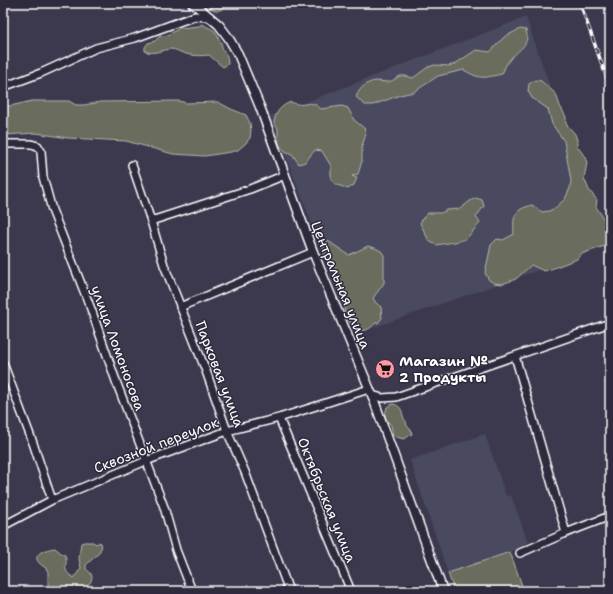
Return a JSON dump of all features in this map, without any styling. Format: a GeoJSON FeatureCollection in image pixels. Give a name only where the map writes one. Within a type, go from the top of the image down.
{"type":"FeatureCollection","features":[{"type":"Feature","properties":{"kind":"street","name":"Центральная улица"},"geometry":{"type":"LineString","coordinates":[[192,3],[210,16],[228,37],[238,54],[260,107],[313,252],[371,392],[443,591]]}},
{"type":"Feature","properties":{"kind":"street"},"geometry":{"type":"LineString","coordinates":[[3,87],[41,74],[96,48],[135,38],[195,16],[210,16]]}},
{"type":"Feature","properties":{"kind":"street","name":"улица Ломоносова"},"geometry":{"type":"LineString","coordinates":[[3,144],[31,144],[38,146],[41,151],[43,177],[52,210],[91,309],[117,384],[164,507],[176,550],[192,591]]}},
{"type":"Feature","properties":{"kind":"street","name":"Парковая улица"},"geometry":{"type":"LineString","coordinates":[[132,165],[164,265],[206,370],[227,430],[245,472],[289,591]]}},
{"type":"Feature","properties":{"kind":"street"},"geometry":{"type":"LineString","coordinates":[[151,221],[285,176]]}},
{"type":"Feature","properties":{"kind":"street"},"geometry":{"type":"LineString","coordinates":[[180,307],[313,252]]}},
{"type":"Feature","properties":{"kind":"street"},"geometry":{"type":"LineString","coordinates":[[371,392],[382,398],[396,397],[610,323]]}},
{"type":"Feature","properties":{"kind":"street"},"geometry":{"type":"LineString","coordinates":[[515,356],[566,533]]}},
{"type":"Feature","properties":{"kind":"street"},"geometry":{"type":"LineString","coordinates":[[3,363],[52,500]]}},
{"type":"Feature","properties":{"kind":"street","name":"Сквозной переулок"},"geometry":{"type":"LineString","coordinates":[[3,526],[52,500],[146,461],[227,430],[279,418],[371,392]]}},
{"type":"Feature","properties":{"kind":"street","name":"Октябрьская улица"},"geometry":{"type":"LineString","coordinates":[[279,418],[351,591]]}},
{"type":"Feature","properties":{"kind":"street"},"geometry":{"type":"LineString","coordinates":[[520,554],[566,533],[610,516]]}},
{"type":"Feature","properties":{"kind":"shaded area"},"geometry":{"type":"Polygon","coordinates":[[[526,17],[605,247],[355,334],[270,116],[526,17]]]}},
{"type":"Feature","properties":{"kind":"shaded area"},"geometry":{"type":"Polygon","coordinates":[[[485,434],[506,496],[511,495],[529,545],[448,573],[410,460],[485,434]]]}},
{"type":"Feature","properties":{"kind":"green space"},"geometry":{"type":"Polygon","coordinates":[[[203,3],[227,3],[223,9],[216,11],[203,3]]]}},
{"type":"Feature","properties":{"kind":"green space"},"geometry":{"type":"Polygon","coordinates":[[[202,24],[215,31],[221,43],[227,56],[228,64],[223,67],[209,55],[191,55],[171,49],[154,52],[145,51],[145,47],[148,43],[155,41],[160,36],[168,35],[180,28],[199,26],[202,24]]]}},
{"type":"Feature","properties":{"kind":"green space"},"geometry":{"type":"Polygon","coordinates":[[[520,29],[526,30],[527,36],[525,44],[511,58],[505,66],[502,74],[478,77],[464,70],[438,76],[414,92],[400,95],[373,105],[365,105],[356,97],[362,88],[370,82],[387,82],[400,76],[413,78],[428,67],[435,65],[449,66],[455,64],[476,50],[490,52],[504,37],[520,29]]]}},
{"type":"Feature","properties":{"kind":"green space"},"geometry":{"type":"Polygon","coordinates":[[[535,80],[541,81],[556,94],[566,117],[566,124],[575,134],[577,146],[585,157],[587,163],[584,178],[589,190],[597,200],[596,207],[606,225],[608,234],[607,245],[581,254],[577,259],[544,271],[531,265],[516,279],[502,284],[494,283],[489,280],[485,273],[491,245],[497,239],[503,240],[514,234],[514,219],[521,209],[532,205],[542,212],[549,211],[565,199],[570,188],[571,181],[564,141],[552,124],[548,109],[532,98],[528,91],[529,84],[535,80]]]}},
{"type":"Feature","properties":{"kind":"green space"},"geometry":{"type":"Polygon","coordinates":[[[32,101],[69,101],[76,105],[101,102],[218,102],[246,115],[250,123],[250,138],[238,150],[205,156],[173,154],[126,141],[68,138],[36,133],[3,135],[3,106],[32,101]]]}},
{"type":"Feature","properties":{"kind":"green space"},"geometry":{"type":"Polygon","coordinates":[[[291,102],[296,104],[310,103],[321,109],[342,106],[348,108],[354,120],[364,128],[366,134],[362,146],[362,161],[358,174],[352,176],[357,178],[354,185],[348,189],[335,184],[331,179],[331,166],[322,151],[315,150],[305,162],[299,164],[292,154],[285,151],[280,146],[278,139],[278,128],[274,123],[275,119],[280,110],[291,102]]]}},
{"type":"Feature","properties":{"kind":"green space"},"geometry":{"type":"Polygon","coordinates":[[[476,198],[482,200],[484,206],[476,217],[480,223],[466,239],[436,245],[429,241],[420,223],[428,213],[441,213],[447,210],[460,209],[476,198]]]}},
{"type":"Feature","properties":{"kind":"green space"},"geometry":{"type":"Polygon","coordinates":[[[328,241],[349,255],[368,246],[381,251],[384,255],[384,283],[373,298],[381,307],[382,318],[378,323],[375,323],[366,330],[354,327],[347,318],[343,300],[336,283],[336,269],[325,259],[323,245],[328,241]]]}},
{"type":"Feature","properties":{"kind":"green space"},"geometry":{"type":"Polygon","coordinates":[[[393,404],[400,408],[407,426],[411,430],[412,434],[404,439],[393,435],[391,425],[387,421],[385,415],[387,407],[393,404]]]}},
{"type":"Feature","properties":{"kind":"green space"},"geometry":{"type":"Polygon","coordinates":[[[93,542],[96,544],[100,542],[102,546],[99,553],[86,565],[86,569],[92,576],[89,584],[81,591],[44,591],[48,585],[48,572],[46,568],[37,561],[38,555],[45,550],[55,548],[65,555],[66,570],[74,578],[81,568],[79,559],[81,543],[93,542]]]}},
{"type":"Feature","properties":{"kind":"green space"},"geometry":{"type":"Polygon","coordinates":[[[510,552],[524,591],[454,591],[448,573],[510,552]]]}},
{"type":"Feature","properties":{"kind":"railway"},"geometry":{"type":"LineString","coordinates":[[580,3],[610,87]]}},
{"type":"Feature","properties":{"kind":"place","name":"Магазин № 2 Продукты"},"geometry":{"type":"Point","coordinates":[385,369]}}]}
